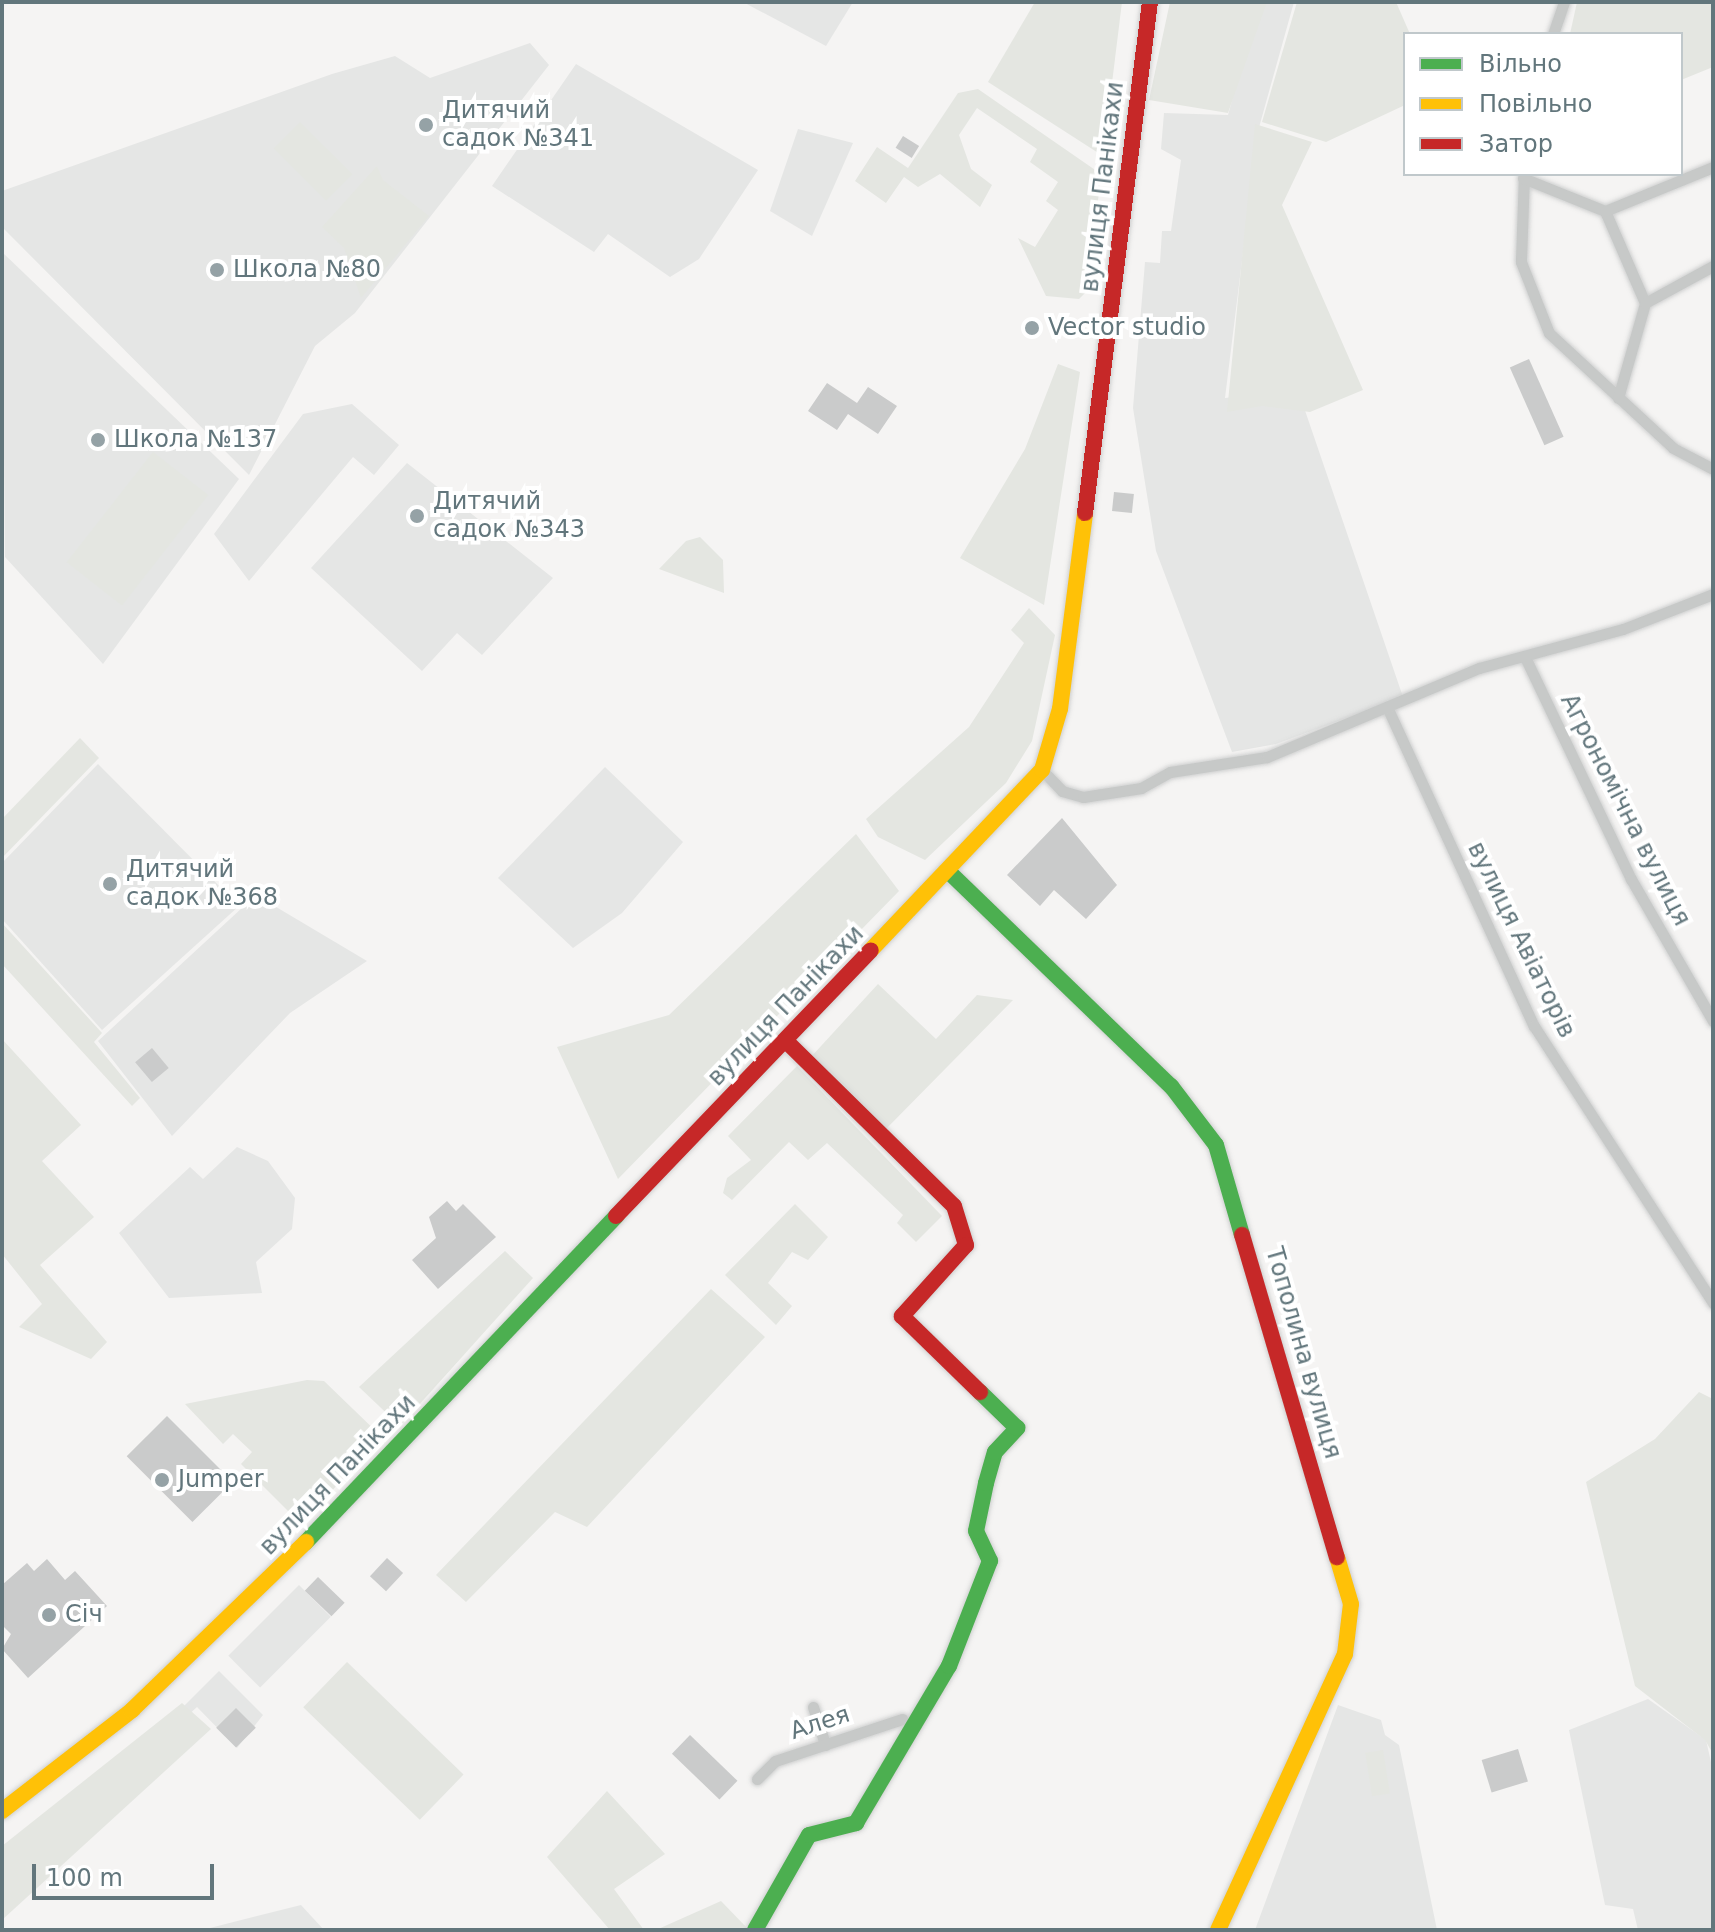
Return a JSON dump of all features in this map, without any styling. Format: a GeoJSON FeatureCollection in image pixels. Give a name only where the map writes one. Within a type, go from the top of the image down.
{"type":"FeatureCollection","features":[{"type":"Feature","properties":{"kind":"street","name":"вулиця Панікахи"},"geometry":{"type":"LineString","coordinates":[[2,1811],[212,1638],[1042,770],[1060,709],[1150,2]]}},
{"type":"Feature","properties":{"kind":"street"},"geometry":{"type":"LineString","coordinates":[[1554,32],[1564,2]]}},
{"type":"Feature","properties":{"kind":"street"},"geometry":{"type":"LineString","coordinates":[[1605,211],[1713,167]]}},
{"type":"Feature","properties":{"kind":"street"},"geometry":{"type":"LineString","coordinates":[[1618,398],[1645,303],[1605,211],[1523,176],[1521,262],[1549,333],[1618,398],[1673,448],[1713,469]]}},
{"type":"Feature","properties":{"kind":"street"},"geometry":{"type":"LineString","coordinates":[[1645,303],[1713,266]]}},
{"type":"Feature","properties":{"kind":"street"},"geometry":{"type":"LineString","coordinates":[[1042,770],[1071,796],[1130,790],[1170,772],[1267,757],[1479,668],[1525,657],[1713,594]]}},
{"type":"Feature","properties":{"kind":"street","name":"Агрономічна вулиця"},"geometry":{"type":"LineString","coordinates":[[1525,657],[1631,879],[1713,1021]]}},
{"type":"Feature","properties":{"kind":"street","name":"вулиця Авіаторів"},"geometry":{"type":"LineString","coordinates":[[1387,707],[1534,1026],[1713,1303]]}},
{"type":"Feature","properties":{"kind":"street","name":"Тополина вулиця"},"geometry":{"type":"LineString","coordinates":[[948,871],[1171,1086],[1216,1145],[1351,1604],[1345,1654],[1218,1930]]}},
{"type":"Feature","properties":{"kind":"street"},"geometry":{"type":"LineString","coordinates":[[755,1930],[809,1835],[856,1823],[949,1666],[990,1561],[976,1531],[986,1483],[995,1452],[1017,1428],[902,1316],[966,1245],[954,1206],[786,1041]]}},
{"type":"Feature","properties":{"kind":"street"},"geometry":{"type":"LineString","coordinates":[[813,1707],[825,1745]]}},
{"type":"Feature","properties":{"kind":"street","name":"Алея"},"geometry":{"type":"LineString","coordinates":[[757,1779],[775,1761],[902,1719]]}},
{"type":"Feature","properties":{"kind":"shaded area"},"geometry":{"type":"Polygon","coordinates":[[[743,2],[853,2],[826,46],[743,2]]]}},
{"type":"Feature","properties":{"kind":"shaded area"},"geometry":{"type":"Polygon","coordinates":[[[1035,2],[1122,2],[1103,156],[988,82],[1035,2]]]}},
{"type":"Feature","properties":{"kind":"shaded area"},"geometry":{"type":"Polygon","coordinates":[[[1170,2],[1267,2],[1228,113],[1149,100],[1170,2]]]}},
{"type":"Feature","properties":{"kind":"shaded area"},"geometry":{"type":"Polygon","coordinates":[[[1259,2],[1294,2],[1258,131],[1225,398],[1298,390],[1403,697],[1276,744],[1232,752],[1156,551],[1133,408],[1145,262],[1160,263],[1162,231],[1171,231],[1181,160],[1161,149],[1164,113],[1228,115],[1259,2]]]}},
{"type":"Feature","properties":{"kind":"shaded area"},"geometry":{"type":"Polygon","coordinates":[[[1297,2],[1396,2],[1409,32],[1403,32],[1403,106],[1326,142],[1262,122],[1297,2]]]}},
{"type":"Feature","properties":{"kind":"shaded area"},"geometry":{"type":"Polygon","coordinates":[[[1577,2],[1713,2],[1713,67],[1683,79],[1683,32],[1570,32],[1577,2]]]}},
{"type":"Feature","properties":{"kind":"shaded area","name":"Школа №80"},"geometry":{"type":"Polygon","coordinates":[[[530,43],[549,65],[355,313],[315,346],[249,475],[2,227],[2,191],[332,74],[395,56],[430,78],[530,43]]]}},
{"type":"Feature","properties":{"kind":"shaded area"},"geometry":{"type":"Polygon","coordinates":[[[576,64],[758,170],[699,259],[670,277],[608,234],[594,252],[492,186],[576,64]]]}},
{"type":"Feature","properties":{"kind":"shaded area"},"geometry":{"type":"Polygon","coordinates":[[[978,89],[1101,174],[1088,290],[1079,299],[1046,296],[1018,238],[1035,247],[1058,210],[1046,201],[1058,182],[1030,162],[1037,149],[977,108],[959,135],[971,169],[992,185],[980,207],[940,174],[918,187],[904,177],[886,203],[855,181],[877,147],[908,168],[958,93],[978,89]]]}},
{"type":"Feature","properties":{"kind":"shaded area"},"geometry":{"type":"Polygon","coordinates":[[[300,122],[352,174],[326,200],[274,148],[300,122]]]}},
{"type":"Feature","properties":{"kind":"shaded area"},"geometry":{"type":"Polygon","coordinates":[[[1255,124],[1312,142],[1282,205],[1363,390],[1310,412],[1262,406],[1227,412],[1255,124]]]}},
{"type":"Feature","properties":{"kind":"shaded area"},"geometry":{"type":"Polygon","coordinates":[[[798,129],[853,143],[812,236],[770,211],[798,129]]]}},
{"type":"Feature","properties":{"kind":"shaded area"},"geometry":{"type":"Polygon","coordinates":[[[377,166],[383,180],[429,216],[361,298],[344,248],[322,227],[377,166]]]}},
{"type":"Feature","properties":{"kind":"shaded area","name":"Школа №137"},"geometry":{"type":"Polygon","coordinates":[[[2,252],[239,479],[103,664],[5,557],[2,252]]]}},
{"type":"Feature","properties":{"kind":"shaded area"},"geometry":{"type":"Polygon","coordinates":[[[1058,364],[1080,372],[1044,605],[960,558],[1025,449],[1058,364]]]}},
{"type":"Feature","properties":{"kind":"shaded area"},"geometry":{"type":"Polygon","coordinates":[[[352,404],[399,445],[374,475],[353,457],[249,581],[214,534],[303,414],[352,404]]]}},
{"type":"Feature","properties":{"kind":"shaded area"},"geometry":{"type":"Polygon","coordinates":[[[153,452],[208,495],[122,605],[67,562],[153,452]]]}},
{"type":"Feature","properties":{"kind":"shaded area","name":"Дитячий садок №343"},"geometry":{"type":"Polygon","coordinates":[[[407,463],[553,578],[482,655],[457,633],[422,671],[311,568],[407,463]]]}},
{"type":"Feature","properties":{"kind":"shaded area"},"geometry":{"type":"Polygon","coordinates":[[[700,537],[723,560],[724,593],[659,569],[686,541],[700,537]]]}},
{"type":"Feature","properties":{"kind":"shaded area"},"geometry":{"type":"Polygon","coordinates":[[[1029,608],[1055,635],[1032,741],[1006,783],[925,860],[878,837],[866,819],[969,727],[1024,643],[1011,630],[1029,608]]]}},
{"type":"Feature","properties":{"kind":"shaded area"},"geometry":{"type":"Polygon","coordinates":[[[80,738],[99,758],[2,858],[2,819],[80,738]]]}},
{"type":"Feature","properties":{"kind":"shaded area","name":"Дитячий садок №368"},"geometry":{"type":"Polygon","coordinates":[[[98,764],[239,906],[102,1030],[2,919],[2,863],[98,764]]]}},
{"type":"Feature","properties":{"kind":"shaded area"},"geometry":{"type":"Polygon","coordinates":[[[605,767],[683,842],[622,913],[573,948],[498,878],[605,767]]]}},
{"type":"Feature","properties":{"kind":"shaded area"},"geometry":{"type":"Polygon","coordinates":[[[856,834],[899,891],[618,1179],[557,1047],[669,1015],[856,834]]]}},
{"type":"Feature","properties":{"kind":"shaded area"},"geometry":{"type":"Polygon","coordinates":[[[256,895],[367,961],[290,1013],[172,1136],[98,1041],[256,895]]]}},
{"type":"Feature","properties":{"kind":"shaded area"},"geometry":{"type":"Polygon","coordinates":[[[2,923],[102,1033],[94,1042],[140,1098],[132,1106],[2,964],[2,923]]]}},
{"type":"Feature","properties":{"kind":"shaded area"},"geometry":{"type":"Polygon","coordinates":[[[878,984],[936,1039],[977,995],[1013,1000],[885,1130],[810,1058],[878,984]]]}},
{"type":"Feature","properties":{"kind":"shaded area"},"geometry":{"type":"Polygon","coordinates":[[[2,1039],[81,1125],[42,1161],[94,1217],[40,1265],[107,1342],[91,1359],[19,1327],[42,1304],[2,1254],[2,1039]]]}},
{"type":"Feature","properties":{"kind":"shaded area"},"geometry":{"type":"Polygon","coordinates":[[[797,1066],[942,1216],[916,1242],[897,1223],[903,1215],[827,1143],[808,1160],[789,1142],[732,1200],[723,1193],[727,1178],[751,1160],[728,1136],[797,1066]]]}},
{"type":"Feature","properties":{"kind":"shaded area"},"geometry":{"type":"Polygon","coordinates":[[[237,1147],[268,1161],[295,1198],[292,1229],[256,1262],[262,1293],[169,1298],[119,1233],[190,1167],[203,1179],[237,1147]]]}},
{"type":"Feature","properties":{"kind":"shaded area"},"geometry":{"type":"Polygon","coordinates":[[[795,1204],[828,1237],[808,1260],[792,1252],[768,1283],[792,1306],[776,1325],[725,1275],[795,1204]]]}},
{"type":"Feature","properties":{"kind":"shaded area"},"geometry":{"type":"Polygon","coordinates":[[[505,1251],[533,1278],[400,1426],[359,1387],[505,1251]]]}},
{"type":"Feature","properties":{"kind":"shaded area"},"geometry":{"type":"Polygon","coordinates":[[[711,1289],[765,1337],[587,1527],[555,1512],[466,1602],[436,1575],[711,1289]]]}},
{"type":"Feature","properties":{"kind":"shaded area"},"geometry":{"type":"Polygon","coordinates":[[[307,1380],[324,1381],[382,1437],[301,1524],[241,1464],[252,1452],[233,1434],[223,1444],[185,1404],[307,1380]]]}},
{"type":"Feature","properties":{"kind":"shaded area"},"geometry":{"type":"Polygon","coordinates":[[[1699,1392],[1713,1399],[1713,1754],[1705,1740],[1635,1686],[1586,1482],[1655,1439],[1699,1392]]]}},
{"type":"Feature","properties":{"kind":"shaded area"},"geometry":{"type":"Polygon","coordinates":[[[299,1585],[331,1617],[260,1688],[228,1656],[299,1585]]]}},
{"type":"Feature","properties":{"kind":"shaded area"},"geometry":{"type":"Polygon","coordinates":[[[347,1662],[464,1775],[420,1820],[303,1707],[347,1662]]]}},
{"type":"Feature","properties":{"kind":"shaded area"},"geometry":{"type":"Polygon","coordinates":[[[219,1671],[263,1715],[237,1748],[197,1707],[186,1717],[180,1710],[219,1671]]]}},
{"type":"Feature","properties":{"kind":"shaded area"},"geometry":{"type":"Polygon","coordinates":[[[1648,1699],[1706,1740],[1713,1771],[1713,1930],[1638,1930],[1633,1909],[1605,1905],[1569,1730],[1648,1699]]]}},
{"type":"Feature","properties":{"kind":"shaded area"},"geometry":{"type":"Polygon","coordinates":[[[182,1703],[211,1729],[2,1920],[2,1846],[182,1703]]]}},
{"type":"Feature","properties":{"kind":"shaded area"},"geometry":{"type":"Polygon","coordinates":[[[1338,1705],[1381,1720],[1385,1735],[1399,1745],[1437,1930],[1255,1930],[1338,1705]]]}},
{"type":"Feature","properties":{"kind":"shaded area"},"geometry":{"type":"Polygon","coordinates":[[[1383,1750],[1390,1793],[1372,1796],[1365,1753],[1383,1750]]]}},
{"type":"Feature","properties":{"kind":"shaded area"},"geometry":{"type":"Polygon","coordinates":[[[607,1791],[665,1854],[614,1889],[644,1930],[610,1930],[547,1857],[607,1791]]]}},
{"type":"Feature","properties":{"kind":"shaded area"},"geometry":{"type":"Polygon","coordinates":[[[721,1901],[749,1930],[656,1930],[721,1901]]]}},
{"type":"Feature","properties":{"kind":"shaded area"},"geometry":{"type":"Polygon","coordinates":[[[301,1905],[324,1930],[205,1930],[206,1929],[301,1905]]]}},
{"type":"Feature","properties":{"kind":"building"},"geometry":{"type":"Polygon","coordinates":[[[903,136],[919,146],[912,158],[896,148],[903,136]]]}},
{"type":"Feature","properties":{"kind":"building"},"geometry":{"type":"Polygon","coordinates":[[[1529,359],[1564,437],[1544,445],[1510,368],[1529,359]]]}},
{"type":"Feature","properties":{"kind":"building"},"geometry":{"type":"Polygon","coordinates":[[[827,383],[857,403],[868,387],[897,406],[878,434],[848,414],[837,430],[808,411],[827,383]]]}},
{"type":"Feature","properties":{"kind":"building"},"geometry":{"type":"Polygon","coordinates":[[[1114,492],[1134,494],[1132,513],[1112,511],[1114,492]]]}},
{"type":"Feature","properties":{"kind":"building"},"geometry":{"type":"Polygon","coordinates":[[[1062,818],[1117,885],[1086,919],[1054,890],[1040,906],[1007,875],[1062,818]]]}},
{"type":"Feature","properties":{"kind":"building"},"geometry":{"type":"Polygon","coordinates":[[[152,1048],[169,1068],[152,1082],[135,1062],[152,1048]]]}},
{"type":"Feature","properties":{"kind":"building"},"geometry":{"type":"Polygon","coordinates":[[[447,1201],[456,1211],[463,1204],[496,1237],[438,1289],[412,1260],[436,1238],[429,1217],[447,1201]]]}},
{"type":"Feature","properties":{"kind":"building"},"geometry":{"type":"Polygon","coordinates":[[[167,1416],[233,1482],[192,1522],[127,1456],[167,1416]]]}},
{"type":"Feature","properties":{"kind":"building"},"geometry":{"type":"Polygon","coordinates":[[[387,1558],[403,1573],[386,1591],[370,1576],[387,1558]]]}},
{"type":"Feature","properties":{"kind":"building","name":"Січ"},"geometry":{"type":"Polygon","coordinates":[[[47,1559],[65,1580],[75,1571],[107,1606],[28,1678],[2,1649],[11,1634],[2,1625],[2,1585],[27,1563],[34,1571],[47,1559]]]}},
{"type":"Feature","properties":{"kind":"building"},"geometry":{"type":"Polygon","coordinates":[[[318,1577],[345,1603],[331,1616],[305,1591],[318,1577]]]}},
{"type":"Feature","properties":{"kind":"building"},"geometry":{"type":"Polygon","coordinates":[[[236,1708],[256,1728],[236,1748],[216,1728],[236,1708]]]}},
{"type":"Feature","properties":{"kind":"building"},"geometry":{"type":"Polygon","coordinates":[[[690,1735],[737,1781],[719,1800],[672,1754],[690,1735]]]}},
{"type":"Feature","properties":{"kind":"building"},"geometry":{"type":"Polygon","coordinates":[[[1518,1749],[1528,1782],[1492,1793],[1482,1760],[1518,1749]]]}},
{"type":"Feature","properties":{"kind":"traffic: fast"},"geometry":{"type":"LineString","coordinates":[[948,871],[1171,1086],[1216,1145],[1242,1235]]}},
{"type":"Feature","properties":{"kind":"traffic: fast"},"geometry":{"type":"LineString","coordinates":[[306,1542],[616,1216]]}},
{"type":"Feature","properties":{"kind":"traffic: fast"},"geometry":{"type":"LineString","coordinates":[[755,1930],[809,1835],[856,1823],[949,1666],[990,1561],[976,1531],[986,1483],[995,1452],[1017,1428],[980,1392]]}},
{"type":"Feature","properties":{"kind":"traffic: slow"},"geometry":{"type":"LineString","coordinates":[[871,950],[1042,770],[1060,709],[1085,513]]}},
{"type":"Feature","properties":{"kind":"traffic: slow"},"geometry":{"type":"LineString","coordinates":[[2,1811],[132,1710],[306,1542]]}},
{"type":"Feature","properties":{"kind":"traffic: slow"},"geometry":{"type":"LineString","coordinates":[[1218,1930],[1345,1654],[1351,1604],[1337,1557]]}},
{"type":"Feature","properties":{"kind":"traffic: jam"},"geometry":{"type":"LineString","coordinates":[[1085,513],[1150,2]]}},
{"type":"Feature","properties":{"kind":"traffic: jam"},"geometry":{"type":"LineString","coordinates":[[616,1216],[871,950]]}},
{"type":"Feature","properties":{"kind":"traffic: jam"},"geometry":{"type":"LineString","coordinates":[[786,1041],[954,1206],[966,1245],[902,1316],[980,1392]]}},
{"type":"Feature","properties":{"kind":"traffic: jam"},"geometry":{"type":"LineString","coordinates":[[1242,1235],[1337,1557]]}},
{"type":"Feature","properties":{"kind":"place","name":"Дитячий садок №341"},"geometry":{"type":"Point","coordinates":[426,125]}},
{"type":"Feature","properties":{"kind":"place","name":"Школа №80"},"geometry":{"type":"Point","coordinates":[217,270]}},
{"type":"Feature","properties":{"kind":"place","name":"Vector studio"},"geometry":{"type":"Point","coordinates":[1032,328]}},
{"type":"Feature","properties":{"kind":"place","name":"Школа №137"},"geometry":{"type":"Point","coordinates":[98,440]}},
{"type":"Feature","properties":{"kind":"place","name":"Дитячий садок №343"},"geometry":{"type":"Point","coordinates":[417,516]}},
{"type":"Feature","properties":{"kind":"place","name":"Дитячий садок №368"},"geometry":{"type":"Point","coordinates":[110,884]}},
{"type":"Feature","properties":{"kind":"place","name":"Jumper"},"geometry":{"type":"Point","coordinates":[162,1480]}},
{"type":"Feature","properties":{"kind":"place","name":"Січ"},"geometry":{"type":"Point","coordinates":[49,1615]}}]}
